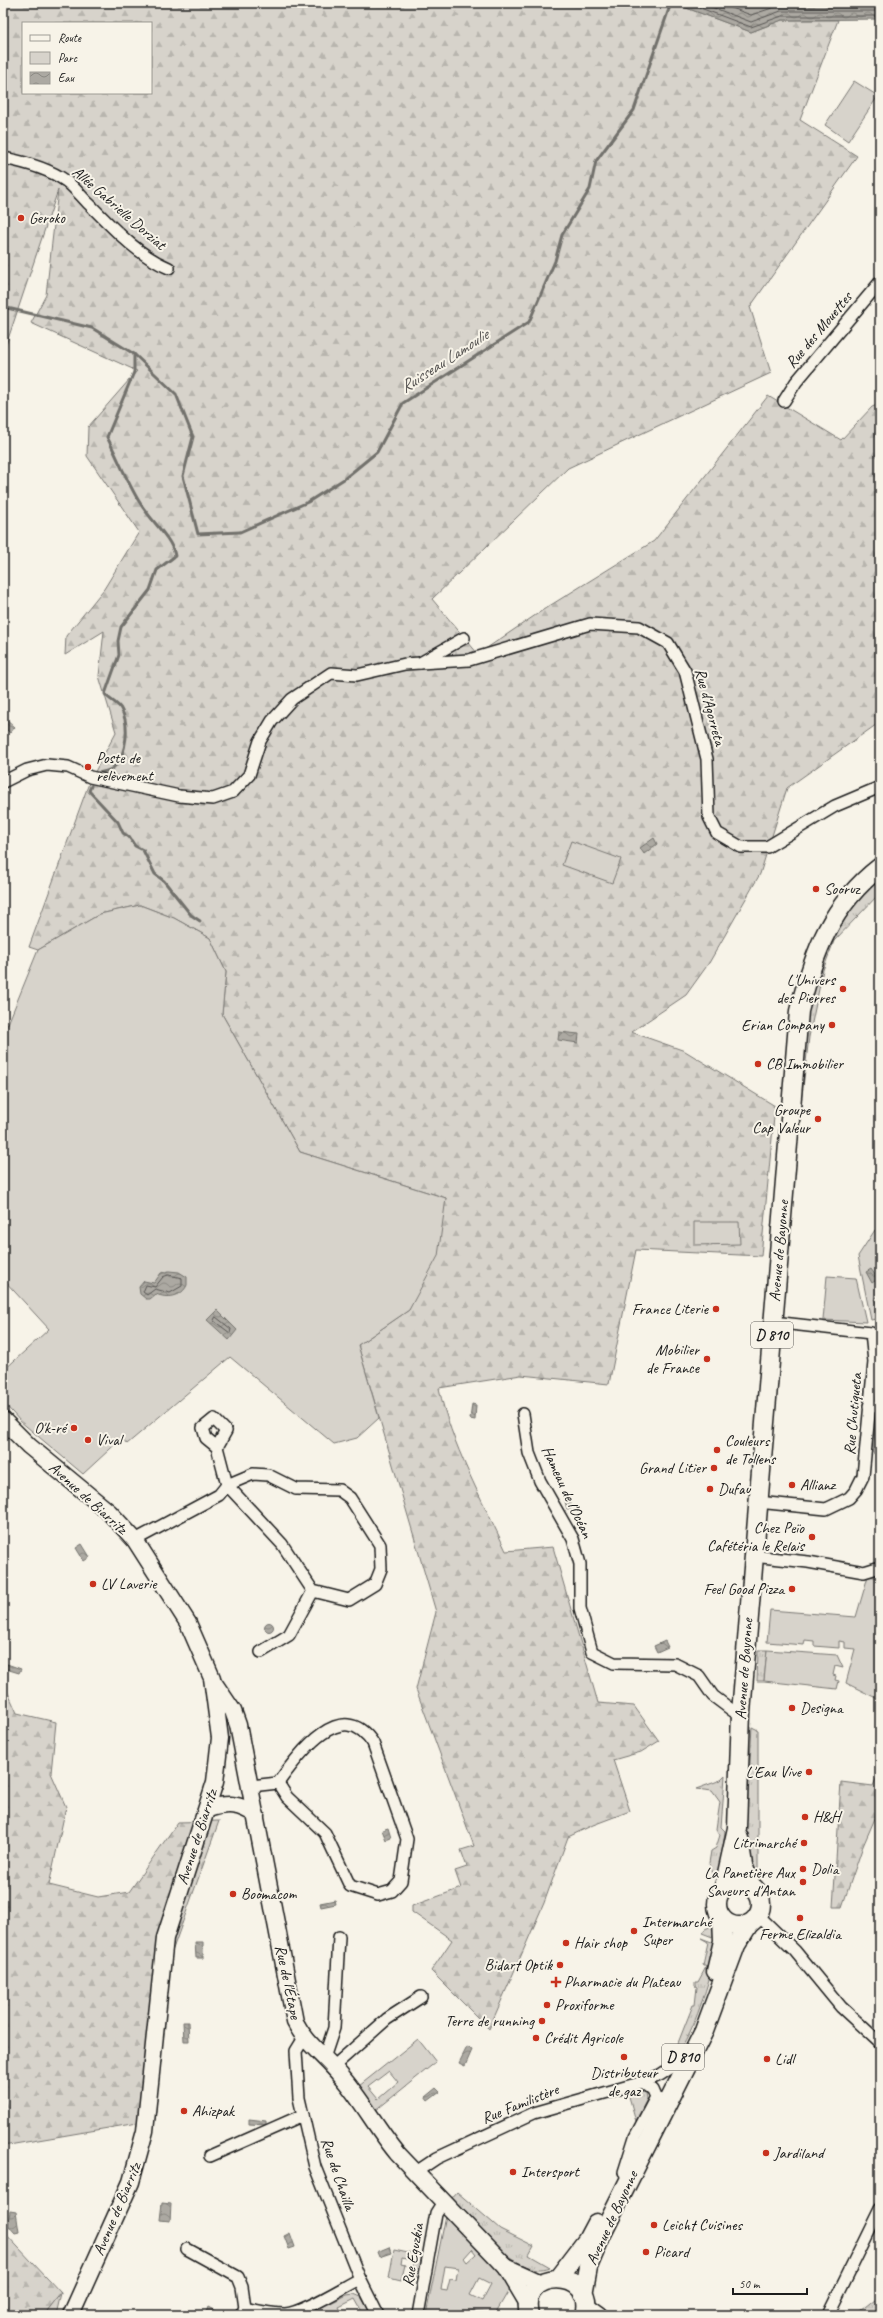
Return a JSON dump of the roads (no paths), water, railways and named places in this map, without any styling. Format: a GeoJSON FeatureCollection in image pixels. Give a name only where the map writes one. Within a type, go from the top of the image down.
{"type":"FeatureCollection","features":[{"type":"Feature","properties":{"kind":"main road","name":"Avenue de Bayonne"},"geometry":{"type":"LineString","coordinates":[[737,1828],[741,1713],[799,1011],[810,966],[823,936],[835,914],[852,893],[880,867]]}},
{"type":"Feature","properties":{"kind":"main road","name":"Avenue de Biarritz"},"geometry":{"type":"LineString","coordinates":[[3,1420],[30,1446],[109,1512],[145,1553],[188,1623],[212,1678],[220,1738],[215,1782],[208,1809],[165,1938],[145,2131],[139,2159],[131,2182],[71,2315]]}},
{"type":"Feature","properties":{"kind":"main road","name":"Rue de l'Étape"},"geometry":{"type":"LineString","coordinates":[[212,1678],[233,1711],[251,1786],[295,2022],[304,2038],[342,2076],[381,2135],[506,2267]]}},
{"type":"Feature","properties":{"kind":"main road"},"geometry":{"type":"LineString","coordinates":[[208,1809],[224,1804],[236,1804],[256,1815]]}},
{"type":"Feature","properties":{"kind":"main road","name":"D 810"},"geometry":{"type":"LineString","coordinates":[[737,1828],[743,1865],[751,1886]]}},
{"type":"Feature","properties":{"kind":"main road","name":"D 810"},"geometry":{"type":"LineString","coordinates":[[724,1887],[737,1828]]}},
{"type":"Feature","properties":{"kind":"main road"},"geometry":{"type":"LineString","coordinates":[[738,1882],[751,1886],[760,1899],[754,1920],[735,1926],[722,1919],[717,1911],[716,1902],[724,1887],[738,1882]]}},
{"type":"Feature","properties":{"kind":"main road","name":"Avenue de Bayonne"},"geometry":{"type":"LineString","coordinates":[[528,2310],[535,2289],[554,2280],[585,2254],[616,2197],[620,2179],[665,2078],[681,2061],[700,2022],[714,1983],[723,1941],[722,1919]]}},
{"type":"Feature","properties":{"kind":"main road","name":"Avenue de Bayonne"},"geometry":{"type":"LineString","coordinates":[[589,2307],[588,2267],[602,2234],[704,2031],[736,1945],[754,1920]]}},
{"type":"Feature","properties":{"kind":"main road"},"geometry":{"type":"LineString","coordinates":[[506,2267],[575,2284],[589,2307]]}},
{"type":"Feature","properties":{"kind":"main road"},"geometry":{"type":"LineString","coordinates":[[506,2267],[528,2310]]}},
{"type":"Feature","properties":{"kind":"street","name":"Allée Gabrielle Dorziat"},"geometry":{"type":"LineString","coordinates":[[3,158],[48,171],[67,182],[112,227],[134,246],[150,259],[169,268]]}},
{"type":"Feature","properties":{"kind":"street","name":"Rue des Mouettes"},"geometry":{"type":"LineString","coordinates":[[784,401],[796,382],[880,282]]}},
{"type":"Feature","properties":{"kind":"street","name":"Rue d'Agorreta"},"geometry":{"type":"LineString","coordinates":[[3,782],[27,770],[47,765],[68,767],[90,777],[179,796],[213,799],[233,792],[249,775],[260,741],[272,721],[292,699],[331,673],[357,675],[405,664],[469,660],[590,624],[639,627],[668,643],[685,671],[707,759],[709,817],[717,833],[741,847],[767,847],[835,806],[880,787]]}},
{"type":"Feature","properties":{"kind":"street","name":"Rue d'Agorreta"},"geometry":{"type":"LineString","coordinates":[[420,663],[464,638]]}},
{"type":"Feature","properties":{"kind":"street","name":"Rue Chutiqueta"},"geometry":{"type":"LineString","coordinates":[[758,1502],[826,1509],[849,1498],[863,1476],[875,1407],[874,1362],[876,1331],[773,1322]]}},
{"type":"Feature","properties":{"kind":"street","name":"Hameau de l'Océan"},"geometry":{"type":"LineString","coordinates":[[523,1414],[532,1460],[540,1480],[573,1539],[580,1564],[580,1608],[592,1652],[614,1663],[675,1664],[699,1676],[713,1696],[733,1710],[741,1713]]}},
{"type":"Feature","properties":{"kind":"street"},"geometry":{"type":"LineString","coordinates":[[135,1540],[219,1494],[227,1485],[253,1474],[268,1475],[296,1489],[339,1490],[350,1498],[380,1545],[380,1569],[375,1584],[349,1600],[313,1591],[282,1544],[227,1485],[217,1447]]}},
{"type":"Feature","properties":{"kind":"street"},"geometry":{"type":"LineString","coordinates":[[753,1556],[808,1562],[864,1572],[877,1568]]}},
{"type":"Feature","properties":{"kind":"street"},"geometry":{"type":"LineString","coordinates":[[261,1652],[289,1635],[313,1591]]}},
{"type":"Feature","properties":{"kind":"street"},"geometry":{"type":"LineString","coordinates":[[251,1786],[278,1784],[310,1743],[319,1734],[330,1729],[350,1726],[367,1733],[373,1743],[407,1839],[401,1881],[392,1891],[378,1895],[350,1886],[325,1833],[287,1797],[278,1784]]}},
{"type":"Feature","properties":{"kind":"street"},"geometry":{"type":"LineString","coordinates":[[754,1920],[795,1950],[841,2007],[880,2043]]}},
{"type":"Feature","properties":{"kind":"street"},"geometry":{"type":"LineString","coordinates":[[328,2062],[334,2028],[339,1936]]}},
{"type":"Feature","properties":{"kind":"street"},"geometry":{"type":"LineString","coordinates":[[328,2062],[387,2019],[421,1997]]}},
{"type":"Feature","properties":{"kind":"street","name":"Rue de Chailla"},"geometry":{"type":"LineString","coordinates":[[304,2038],[296,2051],[299,2098],[315,2167],[360,2279],[378,2315]]}},
{"type":"Feature","properties":{"kind":"street","name":"Avenue de Bayonne"},"geometry":{"type":"LineString","coordinates":[[648,2145],[655,2122],[674,2084],[665,2078]]}},
{"type":"Feature","properties":{"kind":"street","name":"Rue Familistère"},"geometry":{"type":"LineString","coordinates":[[416,2172],[437,2158],[534,2113],[643,2082],[665,2078]]}},
{"type":"Feature","properties":{"kind":"street","name":"Avenue de Bayonne"},"geometry":{"type":"LineString","coordinates":[[620,2179],[635,2137],[656,2096],[653,2090],[643,2082]]}},
{"type":"Feature","properties":{"kind":"street"},"geometry":{"type":"LineString","coordinates":[[210,2156],[303,2115]]}},
{"type":"Feature","properties":{"kind":"street","name":"Rue Eguzkia"},"geometry":{"type":"LineString","coordinates":[[418,2315],[436,2213],[443,2202]]}},
{"type":"Feature","properties":{"kind":"street"},"geometry":{"type":"LineString","coordinates":[[828,2315],[880,2209]]}},
{"type":"Feature","properties":{"kind":"street"},"geometry":{"type":"LineString","coordinates":[[187,2249],[238,2277],[242,2287],[243,2311],[286,2314],[301,2309],[360,2279]]}},
{"type":"Feature","properties":{"kind":"water"},"geometry":{"type":"Polygon","coordinates":[[[673,3],[880,3],[880,19],[782,20],[751,32],[673,3]]]}},
{"type":"Feature","properties":{"kind":"water"},"geometry":{"type":"Polygon","coordinates":[[[4,717],[15,727],[10,733],[3,726],[4,717]]]}},
{"type":"Feature","properties":{"kind":"water"},"geometry":{"type":"Polygon","coordinates":[[[654,838],[657,844],[644,854],[640,848],[654,838]]]}},
{"type":"Feature","properties":{"kind":"water"},"geometry":{"type":"Polygon","coordinates":[[[559,1032],[579,1034],[578,1043],[558,1040],[559,1032]]]}},
{"type":"Feature","properties":{"kind":"water"},"geometry":{"type":"Polygon","coordinates":[[[871,1269],[878,1279],[872,1283],[866,1272],[871,1269]]]}},
{"type":"Feature","properties":{"kind":"water"},"geometry":{"type":"Polygon","coordinates":[[[169,1271],[179,1272],[187,1277],[187,1285],[182,1292],[169,1297],[156,1294],[150,1299],[146,1299],[140,1294],[139,1287],[144,1281],[154,1283],[161,1273],[169,1271]]]}},
{"type":"Feature","properties":{"kind":"water"},"geometry":{"type":"Polygon","coordinates":[[[217,1310],[237,1330],[229,1340],[207,1320],[217,1310]]]}},
{"type":"Feature","properties":{"kind":"water"},"geometry":{"type":"Polygon","coordinates":[[[472,1404],[476,1405],[475,1420],[470,1419],[472,1404]]]}},
{"type":"Feature","properties":{"kind":"water"},"geometry":{"type":"Polygon","coordinates":[[[567,1497],[570,1499],[572,1509],[567,1510],[565,1500],[567,1497]]]}},
{"type":"Feature","properties":{"kind":"water"},"geometry":{"type":"Polygon","coordinates":[[[82,1544],[90,1557],[84,1561],[76,1548],[82,1544]]]}},
{"type":"Feature","properties":{"kind":"water"},"geometry":{"type":"Polygon","coordinates":[[[267,1623],[271,1623],[273,1627],[271,1631],[267,1631],[265,1629],[265,1625],[267,1623]]]}},
{"type":"Feature","properties":{"kind":"water"},"geometry":{"type":"Polygon","coordinates":[[[665,1641],[668,1647],[657,1652],[654,1646],[665,1641]]]}},
{"type":"Feature","properties":{"kind":"water"},"geometry":{"type":"Polygon","coordinates":[[[7,1664],[21,1669],[19,1673],[6,1669],[5,1665],[7,1664]]]}},
{"type":"Feature","properties":{"kind":"water"},"geometry":{"type":"Polygon","coordinates":[[[388,1828],[391,1838],[386,1840],[382,1830],[388,1828]]]}},
{"type":"Feature","properties":{"kind":"water"},"geometry":{"type":"Polygon","coordinates":[[[335,1900],[336,1904],[321,1907],[320,1903],[335,1900]]]}},
{"type":"Feature","properties":{"kind":"water"},"geometry":{"type":"Polygon","coordinates":[[[195,1942],[203,1942],[203,1958],[196,1958],[195,1942]]]}},
{"type":"Feature","properties":{"kind":"water"},"geometry":{"type":"Polygon","coordinates":[[[183,2022],[188,2022],[189,2041],[184,2041],[183,2022]]]}},
{"type":"Feature","properties":{"kind":"water"},"geometry":{"type":"Polygon","coordinates":[[[467,2047],[472,2050],[465,2066],[459,2063],[467,2047]]]}},
{"type":"Feature","properties":{"kind":"water"},"geometry":{"type":"Polygon","coordinates":[[[436,2088],[440,2092],[428,2101],[425,2097],[436,2088]]]}},
{"type":"Feature","properties":{"kind":"water"},"geometry":{"type":"Polygon","coordinates":[[[249,2119],[266,2121],[266,2125],[249,2124],[249,2119]]]}},
{"type":"Feature","properties":{"kind":"water"},"geometry":{"type":"Polygon","coordinates":[[[162,2203],[171,2204],[170,2221],[160,2220],[162,2203]]]}},
{"type":"Feature","properties":{"kind":"water"},"geometry":{"type":"Polygon","coordinates":[[[10,2211],[16,2212],[19,2232],[15,2233],[8,2225],[10,2211]]]}},
{"type":"Feature","properties":{"kind":"water"},"geometry":{"type":"Polygon","coordinates":[[[290,2233],[295,2247],[289,2249],[284,2236],[290,2233]]]}},
{"type":"Feature","properties":{"kind":"water"},"geometry":{"type":"Polygon","coordinates":[[[389,2247],[391,2253],[379,2257],[377,2252],[389,2247]]]}},
{"type":"Feature","properties":{"kind":"water"},"geometry":{"type":"Polygon","coordinates":[[[208,2307],[223,2315],[205,2315],[208,2307]]]}},
{"type":"Feature","properties":{"kind":"waterway","name":"Ruisseau Lamoulie"},"geometry":{"type":"LineString","coordinates":[[3,307],[92,328],[134,354],[176,394],[193,437],[183,476],[198,534],[240,532],[308,502],[344,479],[377,452],[403,403],[529,322],[555,261],[562,235],[590,189],[596,161],[634,110],[671,3]]}},
{"type":"Feature","properties":{"kind":"waterway"},"geometry":{"type":"LineString","coordinates":[[96,774],[114,767],[122,755],[126,739],[126,723],[121,709],[105,694],[119,655],[118,641],[121,627],[150,590],[157,570],[175,556],[170,543],[135,495],[107,437],[134,372],[134,354]]}},
{"type":"Feature","properties":{"kind":"waterway"},"geometry":{"type":"LineString","coordinates":[[91,786],[89,791],[118,822],[123,833],[129,837],[135,846],[143,850],[155,874],[164,881],[191,915],[200,921]]}},
{"type":"Feature","properties":{"kind":"place","name":"Geroko"},"geometry":{"type":"Point","coordinates":[21,218]}},
{"type":"Feature","properties":{"kind":"place","name":"Poste de relèvement"},"geometry":{"type":"Point","coordinates":[88,767]}},
{"type":"Feature","properties":{"kind":"place","name":"Sooruz"},"geometry":{"type":"Point","coordinates":[816,889]}},
{"type":"Feature","properties":{"kind":"place","name":"L'Univers des Pierres"},"geometry":{"type":"Point","coordinates":[843,989]}},
{"type":"Feature","properties":{"kind":"place","name":"Erian Company"},"geometry":{"type":"Point","coordinates":[832,1025]}},
{"type":"Feature","properties":{"kind":"place","name":"CB Immobilier"},"geometry":{"type":"Point","coordinates":[758,1064]}},
{"type":"Feature","properties":{"kind":"place","name":"Groupe Cap Valeur"},"geometry":{"type":"Point","coordinates":[818,1119]}},
{"type":"Feature","properties":{"kind":"place","name":"France Literie"},"geometry":{"type":"Point","coordinates":[716,1309]}},
{"type":"Feature","properties":{"kind":"place","name":"Mobilier de France"},"geometry":{"type":"Point","coordinates":[707,1359]}},
{"type":"Feature","properties":{"kind":"place","name":"O'k-ré"},"geometry":{"type":"Point","coordinates":[74,1428]}},
{"type":"Feature","properties":{"kind":"place","name":"Vival"},"geometry":{"type":"Point","coordinates":[88,1440]}},
{"type":"Feature","properties":{"kind":"place","name":"Couleurs de Tollens"},"geometry":{"type":"Point","coordinates":[717,1450]}},
{"type":"Feature","properties":{"kind":"place","name":"Grand Litier"},"geometry":{"type":"Point","coordinates":[714,1468]}},
{"type":"Feature","properties":{"kind":"place","name":"Allianz"},"geometry":{"type":"Point","coordinates":[792,1485]}},
{"type":"Feature","properties":{"kind":"place","name":"Dufau"},"geometry":{"type":"Point","coordinates":[710,1489]}},
{"type":"Feature","properties":{"kind":"place","name":"Chez Peïo Cafétéria le Relais"},"geometry":{"type":"Point","coordinates":[812,1537]}},
{"type":"Feature","properties":{"kind":"place","name":"LV Laverie"},"geometry":{"type":"Point","coordinates":[93,1584]}},
{"type":"Feature","properties":{"kind":"place","name":"Feel Good Pizza"},"geometry":{"type":"Point","coordinates":[792,1589]}},
{"type":"Feature","properties":{"kind":"place","name":"Designa"},"geometry":{"type":"Point","coordinates":[792,1708]}},
{"type":"Feature","properties":{"kind":"place","name":"L'Eau Vive"},"geometry":{"type":"Point","coordinates":[809,1772]}},
{"type":"Feature","properties":{"kind":"place","name":"H&H"},"geometry":{"type":"Point","coordinates":[805,1817]}},
{"type":"Feature","properties":{"kind":"place","name":"Litrimarché"},"geometry":{"type":"Point","coordinates":[804,1843]}},
{"type":"Feature","properties":{"kind":"place","name":"Dolia"},"geometry":{"type":"Point","coordinates":[803,1869]}},
{"type":"Feature","properties":{"kind":"place","name":"La Panetière Aux Saveurs d'Antan"},"geometry":{"type":"Point","coordinates":[803,1882]}},
{"type":"Feature","properties":{"kind":"place","name":"Boomacom"},"geometry":{"type":"Point","coordinates":[233,1894]}},
{"type":"Feature","properties":{"kind":"place","name":"Ferme Elizaldia"},"geometry":{"type":"Point","coordinates":[800,1918]}},
{"type":"Feature","properties":{"kind":"place","name":"Intermarché Super"},"geometry":{"type":"Point","coordinates":[634,1931]}},
{"type":"Feature","properties":{"kind":"place","name":"Hair shop"},"geometry":{"type":"Point","coordinates":[566,1943]}},
{"type":"Feature","properties":{"kind":"place","name":"Bidart Optik"},"geometry":{"type":"Point","coordinates":[560,1965]}},
{"type":"Feature","properties":{"kind":"place","name":"Pharmacie du Plateau"},"geometry":{"type":"Point","coordinates":[556,1982]}},
{"type":"Feature","properties":{"kind":"place","name":"Proxiforme"},"geometry":{"type":"Point","coordinates":[547,2005]}},
{"type":"Feature","properties":{"kind":"place","name":"Terre de running"},"geometry":{"type":"Point","coordinates":[542,2021]}},
{"type":"Feature","properties":{"kind":"place","name":"Crédit Agricole"},"geometry":{"type":"Point","coordinates":[536,2038]}},
{"type":"Feature","properties":{"kind":"place","name":"Distributeur de gaz"},"geometry":{"type":"Point","coordinates":[624,2057]}},
{"type":"Feature","properties":{"kind":"place","name":"Lidl"},"geometry":{"type":"Point","coordinates":[767,2059]}},
{"type":"Feature","properties":{"kind":"place","name":"Ahizpak"},"geometry":{"type":"Point","coordinates":[184,2111]}},
{"type":"Feature","properties":{"kind":"place","name":"Jardiland"},"geometry":{"type":"Point","coordinates":[766,2153]}},
{"type":"Feature","properties":{"kind":"place","name":"Intersport"},"geometry":{"type":"Point","coordinates":[513,2172]}},
{"type":"Feature","properties":{"kind":"place","name":"Leicht Cuisines"},"geometry":{"type":"Point","coordinates":[654,2225]}},
{"type":"Feature","properties":{"kind":"place","name":"Picard"},"geometry":{"type":"Point","coordinates":[646,2252]}}]}
